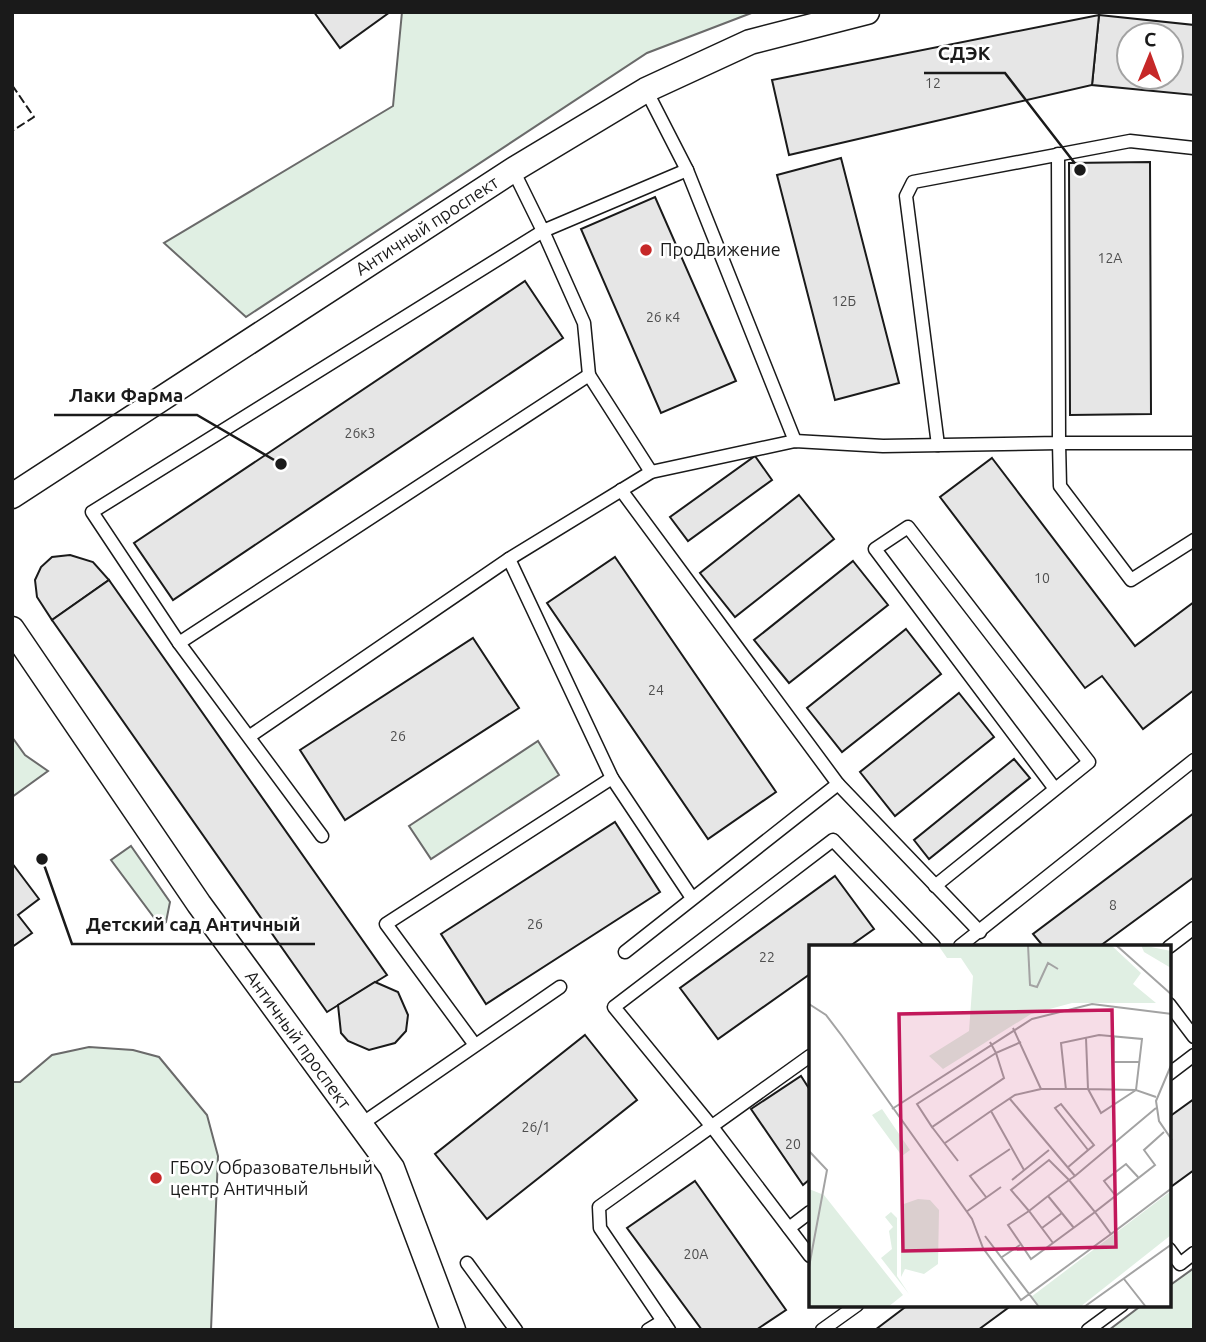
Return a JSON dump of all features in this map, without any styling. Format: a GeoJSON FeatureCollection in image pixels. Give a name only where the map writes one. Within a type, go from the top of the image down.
{"type":"FeatureCollection","features":[{"type":"Feature","properties":{"kind":"street","name":"Античный проспект"},"geometry":{"type":"LineString","coordinates":[[12,496],[513,170],[646,90],[750,42],[867,12]]}},
{"type":"Feature","properties":{"kind":"street","name":"Античный проспект"},"geometry":{"type":"LineString","coordinates":[[12,629],[199,905],[391,1168],[453,1330]]}},
{"type":"Feature","properties":{"kind":"lane"},"geometry":{"type":"LineString","coordinates":[[646,90],[687,170],[795,441]]}},
{"type":"Feature","properties":{"kind":"lane"},"geometry":{"type":"LineString","coordinates":[[938,445],[906,196],[913,182],[1130,141],[1194,148]]}},
{"type":"Feature","properties":{"kind":"lane"},"geometry":{"type":"LineString","coordinates":[[1058,154],[1060,486],[1131,580],[1194,540]]}},
{"type":"Feature","properties":{"kind":"lane"},"geometry":{"type":"LineString","coordinates":[[513,170],[584,323],[589,375],[651,472]]}},
{"type":"Feature","properties":{"kind":"lane"},"geometry":{"type":"LineString","coordinates":[[323,836],[179,643],[92,512],[542,232],[687,170]]}},
{"type":"Feature","properties":{"kind":"lane"},"geometry":{"type":"LineString","coordinates":[[179,643],[589,375]]}},
{"type":"Feature","properties":{"kind":"lane"},"geometry":{"type":"LineString","coordinates":[[250,736],[509,559],[651,472],[795,441],[938,445],[1194,443]]}},
{"type":"Feature","properties":{"kind":"lane"},"geometry":{"type":"LineString","coordinates":[[621,490],[838,784],[980,932]]}},
{"type":"Feature","properties":{"kind":"lane"},"geometry":{"type":"LineString","coordinates":[[935,886],[1089,762],[908,527],[876,549],[1055,789]]}},
{"type":"Feature","properties":{"kind":"lane"},"geometry":{"type":"LineString","coordinates":[[509,559],[612,778],[692,898]]}},
{"type":"Feature","properties":{"kind":"lane"},"geometry":{"type":"LineString","coordinates":[[963,945],[1194,760]]}},
{"type":"Feature","properties":{"kind":"lane"},"geometry":{"type":"LineString","coordinates":[[475,1045],[386,924],[612,778]]}},
{"type":"Feature","properties":{"kind":"lane"},"geometry":{"type":"LineString","coordinates":[[625,953],[838,784]]}},
{"type":"Feature","properties":{"kind":"lane"},"geometry":{"type":"LineString","coordinates":[[809,1255],[713,1128],[614,1007],[833,839],[932,945]]}},
{"type":"Feature","properties":{"kind":"lane"},"geometry":{"type":"LineString","coordinates":[[1171,946],[1194,929]]}},
{"type":"Feature","properties":{"kind":"lane"},"geometry":{"type":"LineString","coordinates":[[360,1125],[560,987]]}},
{"type":"Feature","properties":{"kind":"lane"},"geometry":{"type":"LineString","coordinates":[[1171,1007],[1194,1037]]}},
{"type":"Feature","properties":{"kind":"lane"},"geometry":{"type":"LineString","coordinates":[[1171,1072],[1194,1055]]}},
{"type":"Feature","properties":{"kind":"lane"},"geometry":{"type":"LineString","coordinates":[[649,1330],[666,1325],[600,1228],[599,1208],[809,1057]]}},
{"type":"Feature","properties":{"kind":"lane"},"geometry":{"type":"LineString","coordinates":[[789,1228],[809,1213]]}},
{"type":"Feature","properties":{"kind":"lane"},"geometry":{"type":"LineString","coordinates":[[1174,1267],[1194,1253]]}},
{"type":"Feature","properties":{"kind":"lane"},"geometry":{"type":"LineString","coordinates":[[467,1263],[516,1330]]}},
{"type":"Feature","properties":{"kind":"lane"},"geometry":{"type":"LineString","coordinates":[[822,1330],[852,1307]]}},
{"type":"Feature","properties":{"kind":"lane"},"geometry":{"type":"LineString","coordinates":[[1088,1330],[1119,1307]]}},
{"type":"Feature","properties":{"kind":"green space"},"geometry":{"type":"Polygon","coordinates":[[[402,12],[754,12],[647,53],[246,317],[164,243],[393,106],[402,12]]]}},
{"type":"Feature","properties":{"kind":"green space"},"geometry":{"type":"Polygon","coordinates":[[[12,737],[25,755],[48,771],[12,797],[12,737]]]}},
{"type":"Feature","properties":{"kind":"green space"},"geometry":{"type":"Polygon","coordinates":[[[538,741],[559,775],[431,859],[409,826],[538,741]]]}},
{"type":"Feature","properties":{"kind":"green space"},"geometry":{"type":"Polygon","coordinates":[[[131,846],[170,902],[166,922],[161,927],[111,860],[131,846]]]}},
{"type":"Feature","properties":{"kind":"green space"},"geometry":{"type":"Polygon","coordinates":[[[89,1047],[133,1050],[159,1057],[207,1115],[218,1156],[211,1330],[12,1330],[12,1082],[20,1082],[52,1055],[89,1047]]]}},
{"type":"Feature","properties":{"kind":"green space"},"geometry":{"type":"Polygon","coordinates":[[[1194,1268],[1194,1330],[1109,1330],[1139,1307],[1171,1307],[1171,1285],[1194,1268]]]}},
{"type":"Feature","properties":{"kind":"building"},"geometry":{"type":"Polygon","coordinates":[[[314,12],[390,12],[340,48],[314,12]]]}},
{"type":"Feature","properties":{"kind":"building"},"geometry":{"type":"Polygon","coordinates":[[[1099,15],[1156,21],[1115,21],[1115,87],[1092,85],[1099,15]]]}},
{"type":"Feature","properties":{"kind":"building"},"geometry":{"type":"Polygon","coordinates":[[[1099,15],[1092,85],[789,155],[772,80],[1099,15]]]}},
{"type":"Feature","properties":{"kind":"building"},"geometry":{"type":"Polygon","coordinates":[[[1185,24],[1194,25],[1194,95],[1153,91],[1185,91],[1185,24]]]}},
{"type":"Feature","properties":{"kind":"building"},"geometry":{"type":"Polygon","coordinates":[[[841,158],[899,383],[835,400],[777,175],[841,158]]]}},
{"type":"Feature","properties":{"kind":"building"},"geometry":{"type":"Polygon","coordinates":[[[1150,162],[1151,414],[1070,415],[1069,163],[1150,162]]]}},
{"type":"Feature","properties":{"kind":"building"},"geometry":{"type":"Polygon","coordinates":[[[655,197],[736,381],[661,413],[581,229],[655,197]]]}},
{"type":"Feature","properties":{"kind":"building"},"geometry":{"type":"Polygon","coordinates":[[[525,281],[563,338],[173,600],[134,543],[525,281]]]}},
{"type":"Feature","properties":{"kind":"building"},"geometry":{"type":"Polygon","coordinates":[[[755,456],[772,480],[688,541],[670,517],[755,456]]]}},
{"type":"Feature","properties":{"kind":"building"},"geometry":{"type":"Polygon","coordinates":[[[992,458],[1135,646],[1194,602],[1194,690],[1143,729],[1102,676],[1085,688],[940,497],[992,458]]]}},
{"type":"Feature","properties":{"kind":"building"},"geometry":{"type":"Polygon","coordinates":[[[799,495],[834,539],[735,617],[700,573],[799,495]]]}},
{"type":"Feature","properties":{"kind":"building"},"geometry":{"type":"Polygon","coordinates":[[[70,555],[93,562],[109,580],[52,620],[37,597],[35,580],[41,567],[52,557],[70,555]]]}},
{"type":"Feature","properties":{"kind":"building"},"geometry":{"type":"Polygon","coordinates":[[[615,557],[776,792],[708,839],[547,603],[615,557]]]}},
{"type":"Feature","properties":{"kind":"building"},"geometry":{"type":"Polygon","coordinates":[[[853,561],[888,605],[789,683],[754,640],[853,561]]]}},
{"type":"Feature","properties":{"kind":"building"},"geometry":{"type":"Polygon","coordinates":[[[109,580],[387,975],[327,1012],[52,620],[109,580]]]}},
{"type":"Feature","properties":{"kind":"building"},"geometry":{"type":"Polygon","coordinates":[[[906,629],[941,674],[842,752],[807,708],[906,629]]]}},
{"type":"Feature","properties":{"kind":"building"},"geometry":{"type":"Polygon","coordinates":[[[473,638],[519,708],[345,820],[300,750],[473,638]]]}},
{"type":"Feature","properties":{"kind":"building"},"geometry":{"type":"Polygon","coordinates":[[[959,693],[994,737],[895,816],[860,772],[959,693]]]}},
{"type":"Feature","properties":{"kind":"building"},"geometry":{"type":"Polygon","coordinates":[[[1014,759],[1030,778],[929,859],[914,840],[1014,759]]]}},
{"type":"Feature","properties":{"kind":"building"},"geometry":{"type":"Polygon","coordinates":[[[1194,813],[1194,877],[1101,945],[1042,945],[1033,934],[1194,813]]]}},
{"type":"Feature","properties":{"kind":"building"},"geometry":{"type":"Polygon","coordinates":[[[615,822],[660,892],[486,1004],[441,934],[615,822]]]}},
{"type":"Feature","properties":{"kind":"building"},"geometry":{"type":"Polygon","coordinates":[[[12,863],[39,899],[18,915],[32,933],[12,947],[12,863]]]}},
{"type":"Feature","properties":{"kind":"building"},"geometry":{"type":"Polygon","coordinates":[[[835,876],[874,929],[851,945],[809,945],[809,975],[718,1039],[680,988],[835,876]]]}},
{"type":"Feature","properties":{"kind":"building"},"geometry":{"type":"Polygon","coordinates":[[[375,982],[398,992],[408,1015],[406,1031],[395,1043],[369,1050],[348,1041],[341,1033],[338,1005],[375,982]]]}},
{"type":"Feature","properties":{"kind":"building"},"geometry":{"type":"Polygon","coordinates":[[[585,1035],[637,1100],[487,1219],[435,1154],[585,1035]]]}},
{"type":"Feature","properties":{"kind":"building"},"geometry":{"type":"Polygon","coordinates":[[[801,1076],[809,1088],[809,1180],[803,1185],[751,1109],[801,1076]]]}},
{"type":"Feature","properties":{"kind":"building"},"geometry":{"type":"Polygon","coordinates":[[[1194,1099],[1194,1170],[1172,1186],[1171,1185],[1171,1116],[1194,1099]]]}},
{"type":"Feature","properties":{"kind":"building"},"geometry":{"type":"Polygon","coordinates":[[[695,1181],[786,1310],[756,1330],[702,1330],[627,1228],[695,1181]]]}},
{"type":"Feature","properties":{"kind":"building"},"geometry":{"type":"Polygon","coordinates":[[[905,1307],[1009,1307],[978,1330],[875,1330],[905,1307]]]}},
{"type":"Feature","properties":{"kind":"fence"},"geometry":{"type":"LineString","coordinates":[[12,85],[34,117],[12,131]]}},
{"type":"Feature","properties":{"kind":"place","name":"СДЭК"},"geometry":{"type":"Point","coordinates":[1080,170]}},
{"type":"Feature","properties":{"kind":"place","name":"ПроДвижение"},"geometry":{"type":"Point","coordinates":[646,250]}},
{"type":"Feature","properties":{"kind":"place","name":"Лаки Фарма"},"geometry":{"type":"Point","coordinates":[281,464]}},
{"type":"Feature","properties":{"kind":"place","name":"Детский сад Античный"},"geometry":{"type":"Point","coordinates":[42,859]}},
{"type":"Feature","properties":{"kind":"place","name":"ГБОУ Образовательный центр Античный"},"geometry":{"type":"Point","coordinates":[156,1178]}}]}
